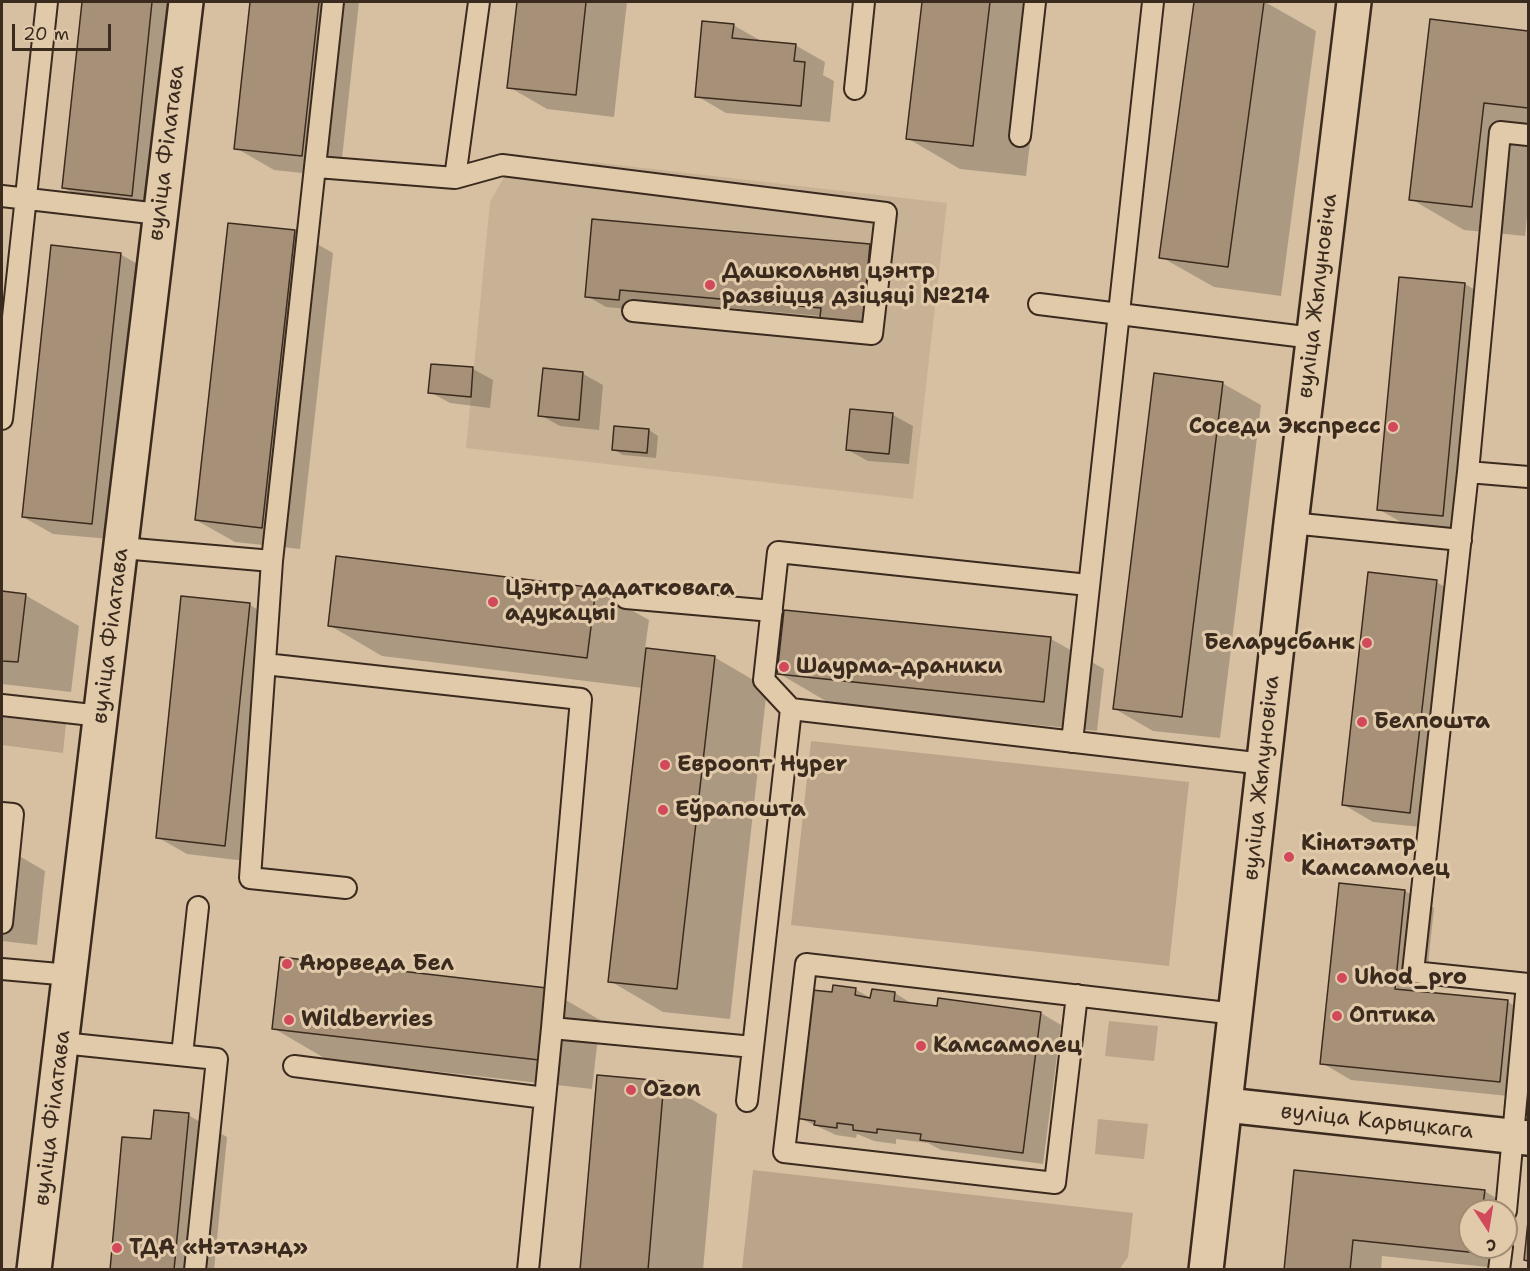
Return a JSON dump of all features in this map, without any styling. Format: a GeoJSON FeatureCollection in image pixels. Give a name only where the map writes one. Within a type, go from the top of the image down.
{"type":"FeatureCollection","features":[{"type":"Feature","properties":{"kind":"street","name":"вуліца Філатава"},"geometry":{"type":"LineString","coordinates":[[34,1269],[186,2]]}},
{"type":"Feature","properties":{"kind":"street","name":"вуліца Жылуновіча"},"geometry":{"type":"LineString","coordinates":[[1206,1269],[1291,523],[1354,2]]}},
{"type":"Feature","properties":{"kind":"street","name":"вуліца Карыцкага"},"geometry":{"type":"LineString","coordinates":[[1226,1105],[1520,1137]]}},
{"type":"Feature","properties":{"kind":"lane"},"geometry":{"type":"LineString","coordinates":[[2,419],[47,2]]}},
{"type":"Feature","properties":{"kind":"lane"},"geometry":{"type":"LineString","coordinates":[[333,2],[317,167],[272,561],[250,878],[346,888]]}},
{"type":"Feature","properties":{"kind":"lane"},"geometry":{"type":"LineString","coordinates":[[454,178],[479,2]]}},
{"type":"Feature","properties":{"kind":"lane"},"geometry":{"type":"LineString","coordinates":[[855,89],[864,2]]}},
{"type":"Feature","properties":{"kind":"lane"},"geometry":{"type":"LineString","coordinates":[[1020,136],[1035,2]]}},
{"type":"Feature","properties":{"kind":"lane"},"geometry":{"type":"LineString","coordinates":[[1072,742],[1153,2]]}},
{"type":"Feature","properties":{"kind":"lane"},"geometry":{"type":"LineString","coordinates":[[1508,1199],[1520,1137],[1528,984],[1413,972],[1461,540],[1500,132],[1528,135]]}},
{"type":"Feature","properties":{"kind":"lane"},"geometry":{"type":"LineString","coordinates":[[317,167],[454,178],[502,165],[886,213],[872,334],[633,311]]}},
{"type":"Feature","properties":{"kind":"lane"},"geometry":{"type":"LineString","coordinates":[[2,196],[159,214]]}},
{"type":"Feature","properties":{"kind":"lane"},"geometry":{"type":"LineString","coordinates":[[1039,304],[1313,338]]}},
{"type":"Feature","properties":{"kind":"lane"},"geometry":{"type":"LineString","coordinates":[[1468,472],[1528,477]]}},
{"type":"Feature","properties":{"kind":"lane"},"geometry":{"type":"LineString","coordinates":[[1291,523],[1461,540]]}},
{"type":"Feature","properties":{"kind":"lane"},"geometry":{"type":"LineString","coordinates":[[122,548],[272,561]]}},
{"type":"Feature","properties":{"kind":"lane"},"geometry":{"type":"LineString","coordinates":[[1088,585],[778,552],[764,680],[791,709],[1264,764]]}},
{"type":"Feature","properties":{"kind":"lane"},"geometry":{"type":"LineString","coordinates":[[626,598],[772,611]]}},
{"type":"Feature","properties":{"kind":"lane"},"geometry":{"type":"LineString","coordinates":[[265,664],[581,699],[528,1269]]}},
{"type":"Feature","properties":{"kind":"lane"},"geometry":{"type":"LineString","coordinates":[[2,705],[101,717]]}},
{"type":"Feature","properties":{"kind":"lane"},"geometry":{"type":"LineString","coordinates":[[747,1101],[791,709]]}},
{"type":"Feature","properties":{"kind":"lane"},"geometry":{"type":"LineString","coordinates":[[2,813],[14,814],[2,923]]}},
{"type":"Feature","properties":{"kind":"lane"},"geometry":{"type":"LineString","coordinates":[[182,1056],[198,907]]}},
{"type":"Feature","properties":{"kind":"lane"},"geometry":{"type":"LineString","coordinates":[[1077,995],[1055,1183],[784,1152],[806,964],[1077,995],[1236,1014]]}},
{"type":"Feature","properties":{"kind":"lane"},"geometry":{"type":"LineString","coordinates":[[2,969],[70,975]]}},
{"type":"Feature","properties":{"kind":"lane"},"geometry":{"type":"LineString","coordinates":[[552,1028],[753,1047]]}},
{"type":"Feature","properties":{"kind":"lane"},"geometry":{"type":"LineString","coordinates":[[62,1043],[217,1059],[195,1269]]}},
{"type":"Feature","properties":{"kind":"lane"},"geometry":{"type":"LineString","coordinates":[[294,1066],[545,1098]]}},
{"type":"Feature","properties":{"kind":"shaded area","name":"Дашкольны цэнтр развіцця дзіцяці №214"},"geometry":{"type":"Polygon","coordinates":[[[592,162],[947,203],[913,499],[466,448],[490,202],[504,177],[589,185],[592,162]]]}},
{"type":"Feature","properties":{"kind":"shaded area"},"geometry":{"type":"Polygon","coordinates":[[[2,717],[66,724],[63,753],[2,745],[2,717]]]}},
{"type":"Feature","properties":{"kind":"shaded area"},"geometry":{"type":"Polygon","coordinates":[[[811,741],[1189,782],[1169,966],[791,925],[811,741]]]}},
{"type":"Feature","properties":{"kind":"shaded area"},"geometry":{"type":"Polygon","coordinates":[[[1109,1021],[1158,1026],[1154,1061],[1105,1056],[1109,1021]]]}},
{"type":"Feature","properties":{"kind":"shaded area"},"geometry":{"type":"Polygon","coordinates":[[[1098,1119],[1148,1124],[1144,1159],[1095,1154],[1098,1119]]]}},
{"type":"Feature","properties":{"kind":"shaded area"},"geometry":{"type":"Polygon","coordinates":[[[753,1170],[1133,1213],[1128,1257],[1119,1270],[742,1269],[753,1170]]]}},
{"type":"Feature","properties":{"kind":"building"},"geometry":{"type":"Polygon","coordinates":[[[82,2],[152,2],[132,196],[62,188],[82,2]]]}},
{"type":"Feature","properties":{"kind":"building"},"geometry":{"type":"Polygon","coordinates":[[[250,2],[319,2],[302,156],[234,149],[250,2]]]}},
{"type":"Feature","properties":{"kind":"building"},"geometry":{"type":"Polygon","coordinates":[[[517,2],[586,2],[576,95],[507,88],[517,2]]]}},
{"type":"Feature","properties":{"kind":"building"},"geometry":{"type":"Polygon","coordinates":[[[922,2],[990,2],[973,146],[906,139],[922,2]]]}},
{"type":"Feature","properties":{"kind":"building"},"geometry":{"type":"Polygon","coordinates":[[[1194,2],[1264,2],[1228,267],[1159,258],[1194,2]]]}},
{"type":"Feature","properties":{"kind":"building"},"geometry":{"type":"Polygon","coordinates":[[[1430,19],[1528,31],[1528,108],[1484,103],[1472,207],[1409,200],[1430,19]]]}},
{"type":"Feature","properties":{"kind":"building"},"geometry":{"type":"Polygon","coordinates":[[[702,21],[734,24],[732,38],[796,44],[794,61],[805,62],[801,106],[695,97],[702,21]]]}},
{"type":"Feature","properties":{"kind":"building"},"geometry":{"type":"Polygon","coordinates":[[[592,219],[870,244],[862,330],[819,326],[821,308],[620,290],[619,300],[585,297],[592,219]]]}},
{"type":"Feature","properties":{"kind":"building"},"geometry":{"type":"Polygon","coordinates":[[[228,223],[295,230],[262,528],[195,520],[228,223]]]}},
{"type":"Feature","properties":{"kind":"building"},"geometry":{"type":"Polygon","coordinates":[[[51,245],[121,253],[92,524],[22,517],[51,245]]]}},
{"type":"Feature","properties":{"kind":"building"},"geometry":{"type":"Polygon","coordinates":[[[1399,277],[1465,283],[1443,516],[1377,510],[1399,277]]]}},
{"type":"Feature","properties":{"kind":"building"},"geometry":{"type":"Polygon","coordinates":[[[431,364],[473,367],[471,397],[428,393],[431,364]]]}},
{"type":"Feature","properties":{"kind":"building"},"geometry":{"type":"Polygon","coordinates":[[[543,368],[583,372],[579,420],[538,416],[543,368]]]}},
{"type":"Feature","properties":{"kind":"building"},"geometry":{"type":"Polygon","coordinates":[[[1154,373],[1223,382],[1182,717],[1113,709],[1154,373]]]}},
{"type":"Feature","properties":{"kind":"building"},"geometry":{"type":"Polygon","coordinates":[[[850,409],[893,413],[889,454],[846,450],[850,409]]]}},
{"type":"Feature","properties":{"kind":"building"},"geometry":{"type":"Polygon","coordinates":[[[614,426],[649,429],[647,453],[612,450],[614,426]]]}},
{"type":"Feature","properties":{"kind":"building"},"geometry":{"type":"Polygon","coordinates":[[[336,556],[596,588],[587,658],[328,626],[336,556]]]}},
{"type":"Feature","properties":{"kind":"building"},"geometry":{"type":"Polygon","coordinates":[[[1368,572],[1437,580],[1410,813],[1342,805],[1368,572]]]}},
{"type":"Feature","properties":{"kind":"building"},"geometry":{"type":"Polygon","coordinates":[[[2,591],[26,594],[18,662],[2,661],[2,591]]]}},
{"type":"Feature","properties":{"kind":"building"},"geometry":{"type":"Polygon","coordinates":[[[181,596],[250,603],[225,846],[156,838],[181,596]]]}},
{"type":"Feature","properties":{"kind":"building"},"geometry":{"type":"Polygon","coordinates":[[[784,610],[1051,637],[1044,702],[777,674],[784,610]]]}},
{"type":"Feature","properties":{"kind":"building"},"geometry":{"type":"Polygon","coordinates":[[[646,648],[715,656],[677,989],[608,982],[646,648]]]}},
{"type":"Feature","properties":{"kind":"building"},"geometry":{"type":"Polygon","coordinates":[[[1339,883],[1405,890],[1395,989],[1508,1000],[1500,1082],[1320,1064],[1339,883]]]}},
{"type":"Feature","properties":{"kind":"building"},"geometry":{"type":"Polygon","coordinates":[[[280,957],[547,988],[539,1060],[272,1029],[280,957]]]}},
{"type":"Feature","properties":{"kind":"building","name":"Камсамолец"},"geometry":{"type":"Polygon","coordinates":[[[833,985],[856,988],[855,995],[870,998],[872,989],[895,992],[894,1001],[937,1006],[938,998],[1041,1012],[1023,1153],[920,1140],[921,1134],[877,1129],[877,1133],[853,1130],[853,1125],[837,1123],[837,1128],[814,1125],[815,1121],[795,1118],[812,990],[832,992],[833,985]]]}},
{"type":"Feature","properties":{"kind":"building"},"geometry":{"type":"Polygon","coordinates":[[[597,1075],[664,1081],[648,1270],[580,1270],[597,1075]]]}},
{"type":"Feature","properties":{"kind":"building"},"geometry":{"type":"Polygon","coordinates":[[[154,1110],[189,1113],[174,1270],[110,1270],[122,1137],[151,1139],[154,1110]]]}},
{"type":"Feature","properties":{"kind":"building"},"geometry":{"type":"Polygon","coordinates":[[[1294,1170],[1485,1190],[1484,1199],[1458,1199],[1458,1251],[1353,1240],[1350,1270],[1284,1270],[1294,1170]]]}},
{"type":"Feature","properties":{"kind":"building"},"geometry":{"type":"Polygon","coordinates":[[[1528,1221],[1528,1261],[1524,1260],[1528,1221]]]}},
{"type":"Feature","properties":{"kind":"place","name":"Дашкольны цэнтр развіцця дзіцяці №214"},"geometry":{"type":"Point","coordinates":[710,285]}},
{"type":"Feature","properties":{"kind":"place","name":"Соседи Экспресс"},"geometry":{"type":"Point","coordinates":[1393,427]}},
{"type":"Feature","properties":{"kind":"place","name":"Цэнтр дадатковага адукацыі"},"geometry":{"type":"Point","coordinates":[493,602]}},
{"type":"Feature","properties":{"kind":"place","name":"Беларусбанк"},"geometry":{"type":"Point","coordinates":[1367,643]}},
{"type":"Feature","properties":{"kind":"place","name":"Шаурма-драники"},"geometry":{"type":"Point","coordinates":[784,667]}},
{"type":"Feature","properties":{"kind":"place","name":"Белпошта"},"geometry":{"type":"Point","coordinates":[1362,722]}},
{"type":"Feature","properties":{"kind":"place","name":"Евроопт Hyper"},"geometry":{"type":"Point","coordinates":[665,765]}},
{"type":"Feature","properties":{"kind":"place","name":"Еўрапошта"},"geometry":{"type":"Point","coordinates":[663,810]}},
{"type":"Feature","properties":{"kind":"place","name":"Кінатэатр Камсамолец"},"geometry":{"type":"Point","coordinates":[1289,857]}},
{"type":"Feature","properties":{"kind":"place","name":"Аюрведа Бел"},"geometry":{"type":"Point","coordinates":[287,964]}},
{"type":"Feature","properties":{"kind":"place","name":"Uhod_pro"},"geometry":{"type":"Point","coordinates":[1342,978]}},
{"type":"Feature","properties":{"kind":"place","name":"Оптика"},"geometry":{"type":"Point","coordinates":[1337,1016]}},
{"type":"Feature","properties":{"kind":"place","name":"Wildberries"},"geometry":{"type":"Point","coordinates":[289,1020]}},
{"type":"Feature","properties":{"kind":"place","name":"Камсамолец"},"geometry":{"type":"Point","coordinates":[921,1046]}},
{"type":"Feature","properties":{"kind":"place","name":"Ozon"},"geometry":{"type":"Point","coordinates":[631,1090]}},
{"type":"Feature","properties":{"kind":"place","name":"ТДА «Нэтлэнд»"},"geometry":{"type":"Point","coordinates":[117,1248]}}]}
